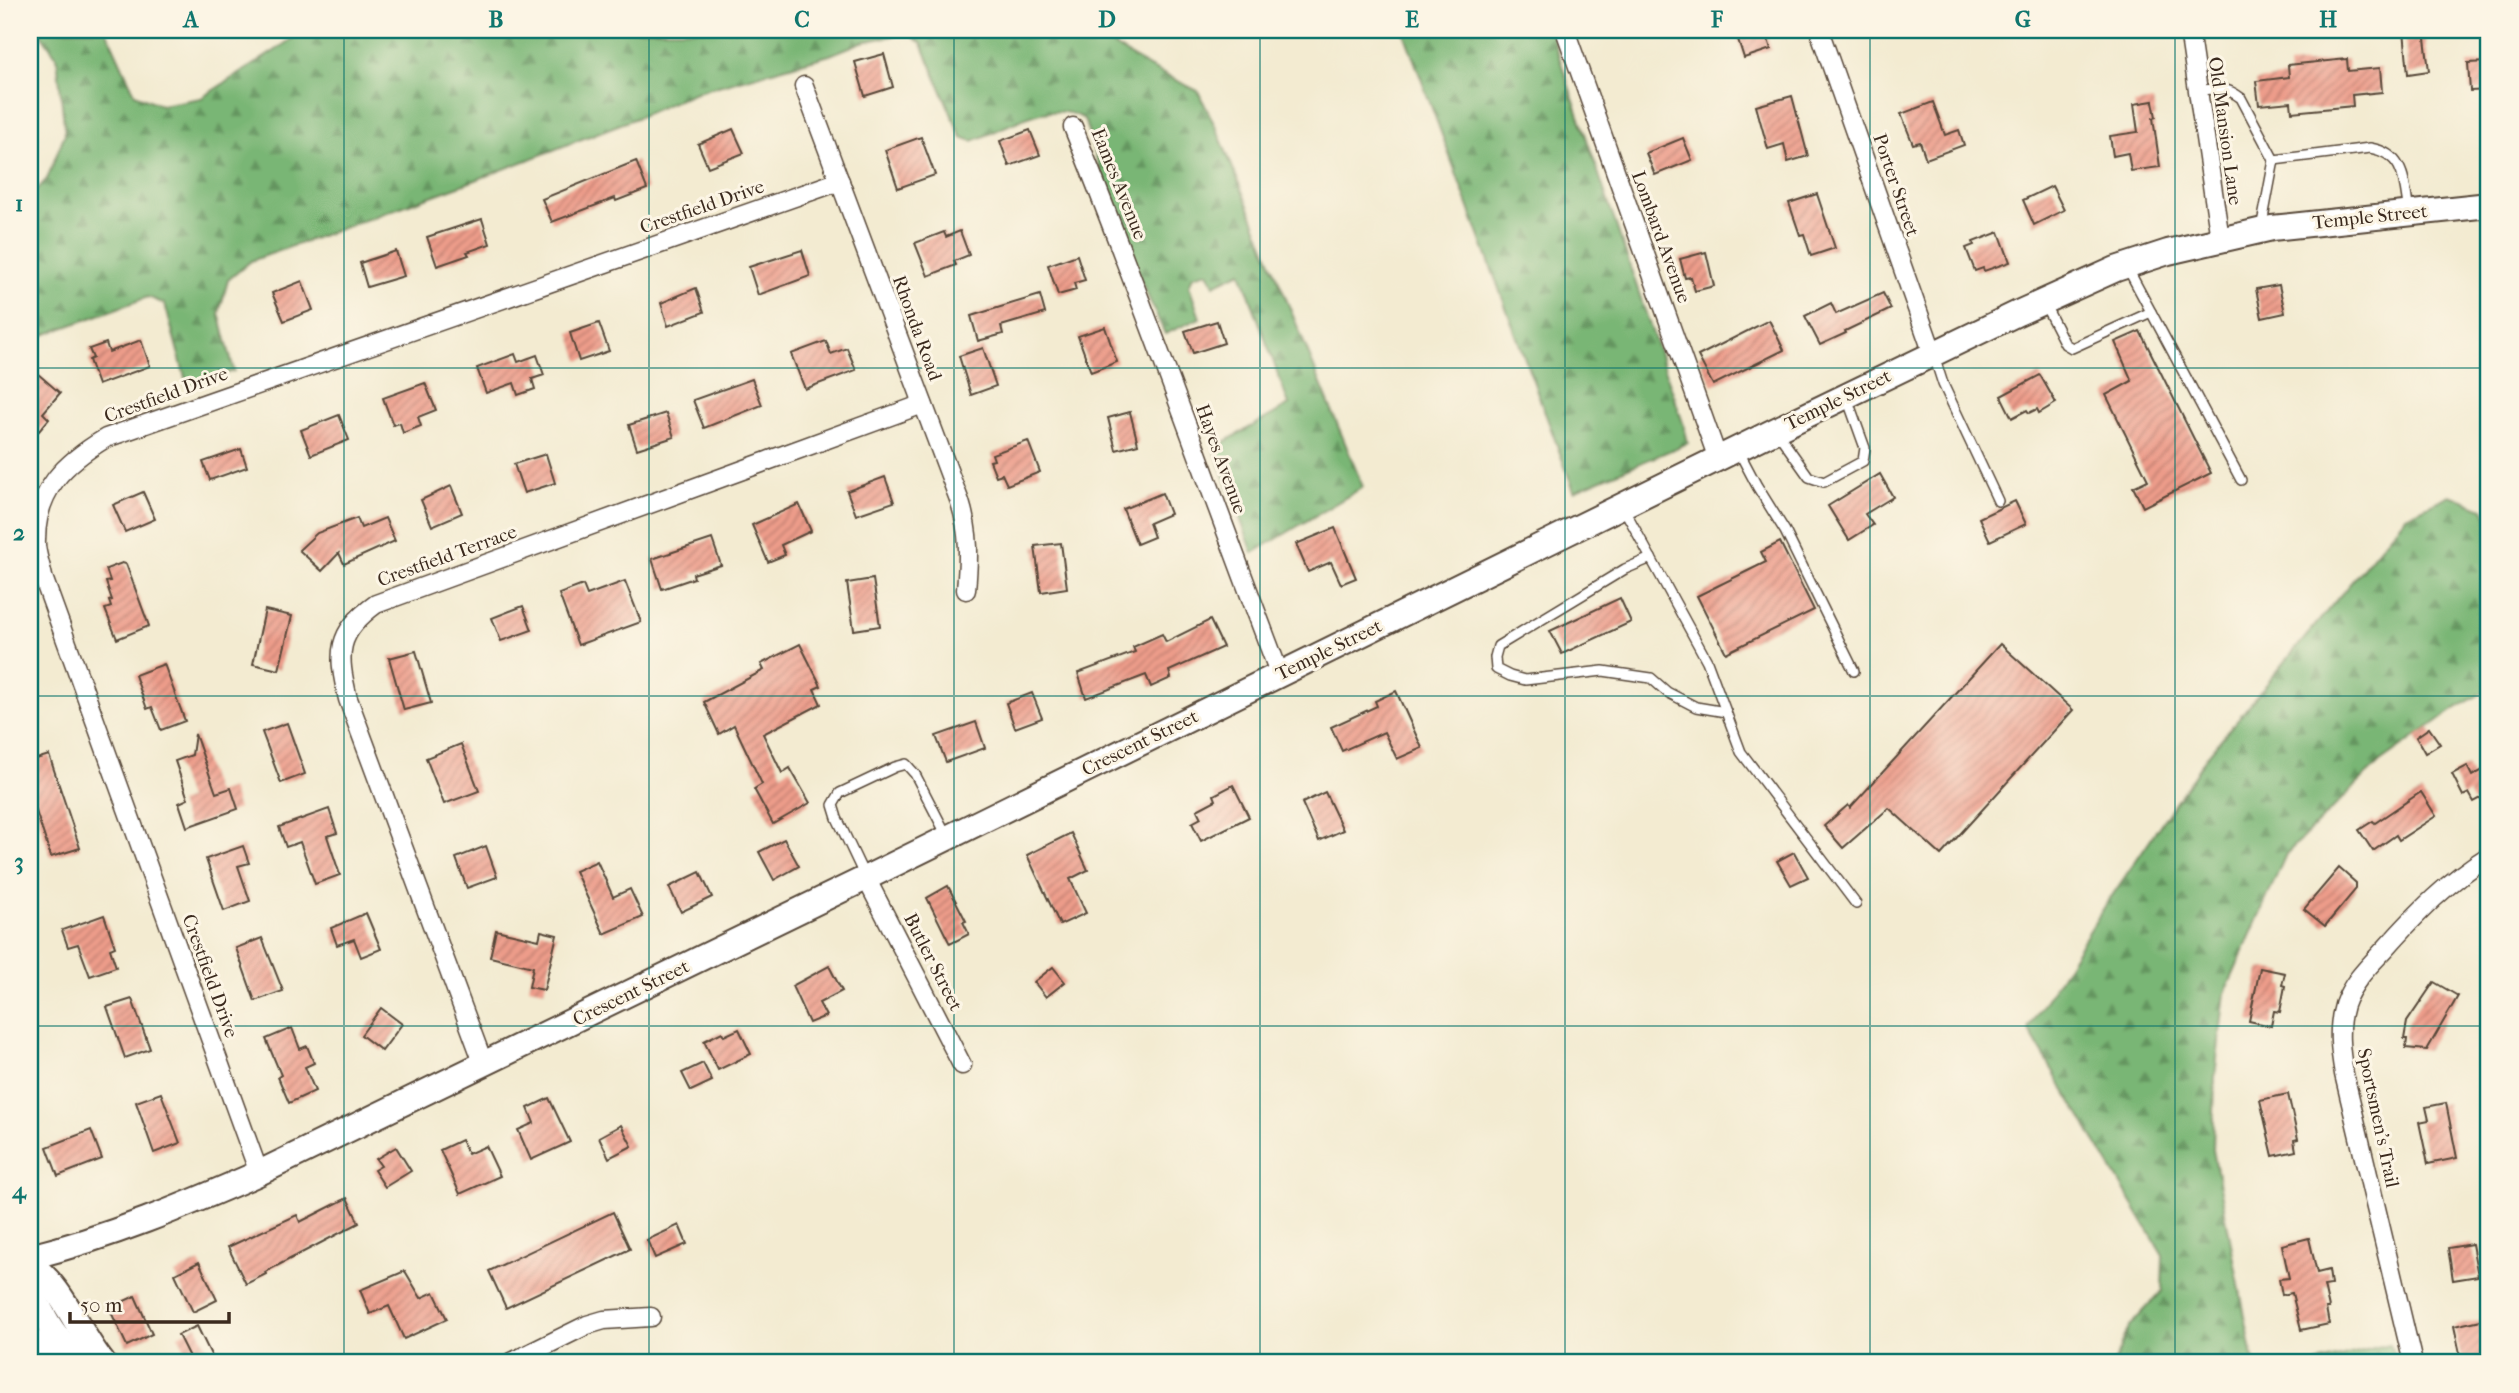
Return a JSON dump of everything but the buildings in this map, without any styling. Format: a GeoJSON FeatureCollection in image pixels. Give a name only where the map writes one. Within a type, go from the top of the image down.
{"type":"FeatureCollection","features":[{"type":"Feature","properties":{"kind":"main road","name":"Temple Street"},"geometry":{"type":"LineString","coordinates":[[1222,703],[1846,396],[2043,302],[2126,266],[2168,252],[2260,230],[2489,205]]}},
{"type":"Feature","properties":{"kind":"main road","name":"Crescent Street"},"geometry":{"type":"LineString","coordinates":[[30,1256],[119,1231],[178,1209],[259,1173],[1222,703]]}},
{"type":"Feature","properties":{"kind":"main road"},"geometry":{"type":"LineString","coordinates":[[30,1264],[46,1276],[89,1346],[103,1363]]}},
{"type":"Feature","properties":{"kind":"main road"},"geometry":{"type":"LineString","coordinates":[[30,1289],[48,1325],[76,1358],[84,1363]]}},
{"type":"Feature","properties":{"kind":"main road"},"geometry":{"type":"LineString","coordinates":[[30,1340],[62,1363]]}},
{"type":"Feature","properties":{"kind":"street","name":"Lombard Avenue"},"geometry":{"type":"LineString","coordinates":[[1565,30],[1728,454]]}},
{"type":"Feature","properties":{"kind":"street","name":"Porter Street"},"geometry":{"type":"LineString","coordinates":[[1819,30],[1933,354]]}},
{"type":"Feature","properties":{"kind":"street","name":"Old Mansion Lane"},"geometry":{"type":"LineString","coordinates":[[2189,30],[2220,239]]}},
{"type":"Feature","properties":{"kind":"street","name":"Rhonda Road"},"geometry":{"type":"LineString","coordinates":[[804,86],[967,525],[967,590]]}},
{"type":"Feature","properties":{"kind":"street","name":"Eames Avenue"},"geometry":{"type":"LineString","coordinates":[[1073,127],[1125,257]]}},
{"type":"Feature","properties":{"kind":"street","name":"Crestfield Drive"},"geometry":{"type":"LineString","coordinates":[[259,1173],[43,577],[35,542],[38,514],[46,491],[62,471],[83,452],[106,438],[840,181]]}},
{"type":"Feature","properties":{"kind":"street","name":"Hayes Avenue"},"geometry":{"type":"LineString","coordinates":[[1125,257],[1218,514],[1280,675]]}},
{"type":"Feature","properties":{"kind":"street","name":"Crestfield Terrace"},"geometry":{"type":"LineString","coordinates":[[484,1065],[348,699],[341,657],[344,636],[356,618],[376,604],[923,404]]}},
{"type":"Feature","properties":{"kind":"street","name":"Sportsmen's Trail"},"geometry":{"type":"LineString","coordinates":[[2413,1363],[2344,1074],[2339,1027],[2345,1002],[2358,978],[2428,901],[2451,881],[2489,856]]}},
{"type":"Feature","properties":{"kind":"street","name":"Butler Street"},"geometry":{"type":"LineString","coordinates":[[866,878],[962,1065]]}},
{"type":"Feature","properties":{"kind":"street"},"geometry":{"type":"LineString","coordinates":[[510,1363],[587,1325],[604,1320],[651,1317]]}},
{"type":"Feature","properties":{"kind":"lane"},"geometry":{"type":"LineString","coordinates":[[2198,91],[2222,87],[2233,90],[2241,98],[2274,160],[2260,230]]}},
{"type":"Feature","properties":{"kind":"lane"},"geometry":{"type":"LineString","coordinates":[[2274,160],[2370,148],[2383,150],[2394,158],[2402,170],[2409,213]]}},
{"type":"Feature","properties":{"kind":"lane"},"geometry":{"type":"LineString","coordinates":[[2126,266],[2241,480]]}},
{"type":"Feature","properties":{"kind":"lane"},"geometry":{"type":"LineString","coordinates":[[2043,302],[2065,344],[2072,348],[2151,312]]}},
{"type":"Feature","properties":{"kind":"lane"},"geometry":{"type":"LineString","coordinates":[[1933,354],[1943,384],[1998,501]]}},
{"type":"Feature","properties":{"kind":"lane"},"geometry":{"type":"LineString","coordinates":[[1776,430],[1809,477],[1824,482],[1863,461],[1865,448],[1846,396]]}},
{"type":"Feature","properties":{"kind":"lane"},"geometry":{"type":"LineString","coordinates":[[1728,454],[1757,486],[1786,531],[1854,671]]}},
{"type":"Feature","properties":{"kind":"lane"},"geometry":{"type":"LineString","coordinates":[[1622,506],[1707,661],[1741,752],[1856,904]]}},
{"type":"Feature","properties":{"kind":"lane"},"geometry":{"type":"LineString","coordinates":[[1651,558],[1625,569],[1498,646],[1496,669],[1525,680],[1603,671],[1651,678],[1667,692],[1696,707],[1726,712]]}},
{"type":"Feature","properties":{"kind":"lane"},"geometry":{"type":"LineString","coordinates":[[866,878],[833,805],[840,793],[906,764],[915,774],[948,838]]}},
{"type":"Feature","properties":{"kind":"green space"},"geometry":{"type":"Polygon","coordinates":[[[38,30],[106,30],[135,94],[161,105],[201,98],[304,30],[1087,30],[1151,68],[1198,91],[1218,132],[1363,487],[1253,553],[1214,448],[1289,405],[1241,272],[1214,285],[1208,272],[1193,276],[1189,286],[1200,318],[1165,334],[1121,237],[1084,119],[1056,111],[1042,113],[972,141],[961,137],[922,44],[908,33],[862,42],[830,55],[693,93],[473,181],[251,261],[228,280],[219,313],[234,371],[187,385],[165,304],[148,297],[30,340],[30,197],[47,179],[65,133],[57,57],[38,30]]]}},
{"type":"Feature","properties":{"kind":"green space"},"geometry":{"type":"Polygon","coordinates":[[[1403,30],[1550,30],[1688,443],[1574,491],[1403,30]]]}},
{"type":"Feature","properties":{"kind":"green space"},"geometry":{"type":"Polygon","coordinates":[[[2450,495],[2483,508],[2489,523],[2489,689],[2455,709],[2380,762],[2286,854],[2225,993],[2215,1076],[2213,1150],[2254,1363],[2114,1363],[2129,1327],[2162,1291],[2163,1255],[2028,1029],[2105,906],[2207,756],[2406,516],[2450,495]]]}},
{"type":"Feature","properties":{"kind":"green space"},"geometry":{"type":"Polygon","coordinates":[[[2389,1344],[2397,1360],[2387,1363],[2317,1363],[2389,1344]]]}}]}
